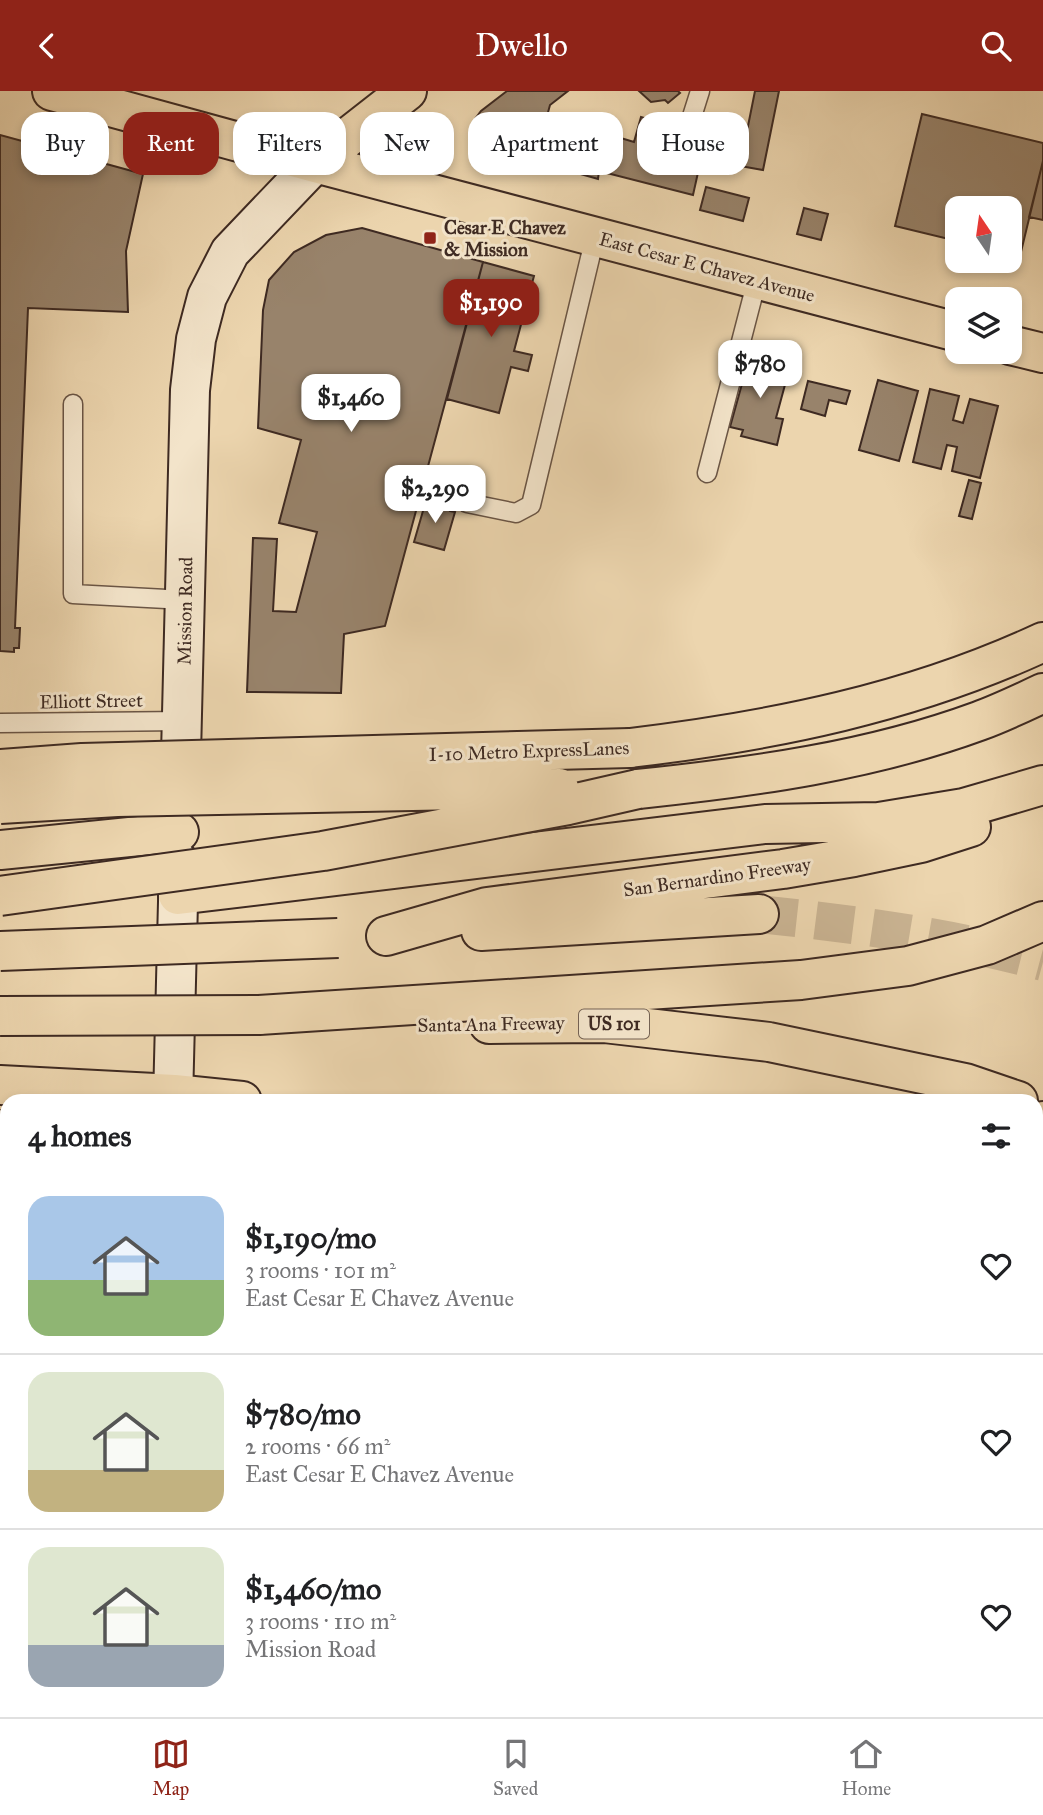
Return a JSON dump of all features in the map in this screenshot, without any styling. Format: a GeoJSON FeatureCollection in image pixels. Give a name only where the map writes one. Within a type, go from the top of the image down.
{"type":"FeatureCollection","features":[{"type":"Feature","properties":{"kind":"main road","name":"East Cesar E Chavez Avenue"},"geometry":{"type":"LineString","coordinates":[[52,91],[233,140]]}},
{"type":"Feature","properties":{"kind":"main road"},"geometry":{"type":"LineString","coordinates":[[346,139],[407,91]]}},
{"type":"Feature","properties":{"kind":"main road","name":"East Cesar E Chavez Avenue"},"geometry":{"type":"LineString","coordinates":[[346,171],[945,328]]}},
{"type":"Feature","properties":{"kind":"main road","name":"Mission Road"},"geometry":{"type":"LineString","coordinates":[[174,1094],[190,390],[196,338],[207,297],[230,253],[304,175]]}},
{"type":"Feature","properties":{"kind":"main road"},"geometry":{"type":"LineString","coordinates":[[1022,348],[1043,353]]}},
{"type":"Feature","properties":{"kind":"main road","name":"I-10 Metro ExpressLanes"},"geometry":{"type":"LineString","coordinates":[[0,769],[82,763],[629,748],[718,738],[823,717],[927,689],[1010,658],[1043,642]]}},
{"type":"Feature","properties":{"kind":"main road","name":"I-10 Metro ExpressLanes"},"geometry":{"type":"LineString","coordinates":[[0,804],[117,797],[554,788],[638,789],[713,781],[891,748],[979,721],[1043,693]]}},
{"type":"Feature","properties":{"kind":"main road"},"geometry":{"type":"LineString","coordinates":[[178,895],[765,824],[879,822],[964,808],[1043,785]]}},
{"type":"Feature","properties":{"kind":"main road"},"geometry":{"type":"LineString","coordinates":[[0,896],[323,851],[568,805],[638,789]]}},
{"type":"Feature","properties":{"kind":"main road","name":"San Bernardino Freeway"},"geometry":{"type":"LineString","coordinates":[[386,936],[487,907],[783,869],[854,857],[921,843],[988,822],[1043,800]]}},
{"type":"Feature","properties":{"kind":"main road"},"geometry":{"type":"LineString","coordinates":[[0,850],[179,832]]}},
{"type":"Feature","properties":{"kind":"main road"},"geometry":{"type":"LineString","coordinates":[[0,951],[386,936],[759,914]]}},
{"type":"Feature","properties":{"kind":"main road"},"geometry":{"type":"LineString","coordinates":[[259,1015],[801,980],[908,966],[987,945],[1043,921]]}},
{"type":"Feature","properties":{"kind":"main road","name":"Santa Ana Freeway"},"geometry":{"type":"LineString","coordinates":[[0,1016],[259,1015],[313,1027],[604,1023],[769,1042],[965,1083],[997,1094]]}},
{"type":"Feature","properties":{"kind":"main road"},"geometry":{"type":"LineString","coordinates":[[0,1085],[130,1094]]}},
{"type":"Feature","properties":{"kind":"lane"},"geometry":{"type":"LineString","coordinates":[[693,112],[700,91]]}},
{"type":"Feature","properties":{"kind":"lane"},"geometry":{"type":"LineString","coordinates":[[467,503],[516,513],[531,505],[595,237]]}},
{"type":"Feature","properties":{"kind":"lane"},"geometry":{"type":"LineString","coordinates":[[707,473],[757,280]]}},
{"type":"Feature","properties":{"kind":"lane"},"geometry":{"type":"LineString","coordinates":[[73,404],[73,594],[185,600]]}},
{"type":"Feature","properties":{"kind":"lane","name":"Elliott Street"},"geometry":{"type":"LineString","coordinates":[[0,723],[182,721]]}},
{"type":"Feature","properties":{"kind":"building"},"geometry":{"type":"Polygon","coordinates":[[[507,91],[568,91],[550,105],[548,112],[481,111],[507,91]]]}},
{"type":"Feature","properties":{"kind":"building"},"geometry":{"type":"Polygon","coordinates":[[[639,91],[680,93],[668,103],[665,100],[651,102],[639,91]]]}},
{"type":"Feature","properties":{"kind":"building"},"geometry":{"type":"Polygon","coordinates":[[[755,91],[779,91],[763,170],[749,168],[749,121],[755,91]]]}},
{"type":"Feature","properties":{"kind":"building"},"geometry":{"type":"Polygon","coordinates":[[[922,114],[1043,143],[1043,161],[1022,248],[1022,196],[945,196],[945,238],[895,226],[922,114]]]}},
{"type":"Feature","properties":{"kind":"building"},"geometry":{"type":"Polygon","coordinates":[[[637,131],[637,175],[697,175],[693,195],[615,175],[623,175],[623,139],[634,142],[637,131]]]}},
{"type":"Feature","properties":{"kind":"building"},"geometry":{"type":"Polygon","coordinates":[[[0,135],[21,141],[21,175],[109,175],[109,165],[123,169],[123,175],[143,175],[126,251],[128,312],[28,308],[15,628],[20,628],[19,648],[14,648],[14,652],[0,651],[0,135]]]}},
{"type":"Feature","properties":{"kind":"building"},"geometry":{"type":"Polygon","coordinates":[[[1043,161],[1043,220],[1029,217],[1043,161]]]}},
{"type":"Feature","properties":{"kind":"building"},"geometry":{"type":"Polygon","coordinates":[[[706,187],[749,198],[743,221],[700,210],[706,187]]]}},
{"type":"Feature","properties":{"kind":"building"},"geometry":{"type":"Polygon","coordinates":[[[804,208],[828,214],[821,240],[797,234],[804,208]]]}},
{"type":"Feature","properties":{"kind":"building"},"geometry":{"type":"Polygon","coordinates":[[[362,228],[483,262],[385,626],[344,634],[341,693],[247,692],[253,538],[277,539],[273,611],[296,612],[317,532],[279,523],[301,440],[258,428],[263,310],[269,280],[294,252],[326,235],[362,228]]]}},
{"type":"Feature","properties":{"kind":"building"},"geometry":{"type":"Polygon","coordinates":[[[483,262],[534,276],[529,294],[523,292],[520,300],[527,302],[514,351],[532,355],[528,371],[511,367],[499,413],[447,399],[483,262]]]}},
{"type":"Feature","properties":{"kind":"building"},"geometry":{"type":"Polygon","coordinates":[[[752,348],[768,352],[767,365],[789,370],[776,418],[783,419],[777,445],[741,436],[743,430],[730,427],[752,348]]]}},
{"type":"Feature","properties":{"kind":"building"},"geometry":{"type":"Polygon","coordinates":[[[878,380],[918,391],[899,461],[859,450],[878,380]]]}},
{"type":"Feature","properties":{"kind":"building"},"geometry":{"type":"Polygon","coordinates":[[[808,381],[850,391],[846,404],[829,400],[825,416],[801,409],[808,381]]]}},
{"type":"Feature","properties":{"kind":"building"},"geometry":{"type":"Polygon","coordinates":[[[930,389],[959,396],[953,420],[963,423],[970,399],[998,406],[980,478],[952,471],[957,447],[947,445],[941,469],[913,462],[930,389]]]}},
{"type":"Feature","properties":{"kind":"building"},"geometry":{"type":"Polygon","coordinates":[[[969,480],[981,483],[972,519],[959,516],[969,480]]]}},
{"type":"Feature","properties":{"kind":"building"},"geometry":{"type":"Polygon","coordinates":[[[429,500],[451,507],[450,511],[455,512],[444,550],[414,542],[425,504],[427,505],[429,500]]]}},
{"type":"Feature","properties":{"kind":"tunnel"},"geometry":{"type":"LineString","coordinates":[[759,914],[902,932],[1043,962]]}},
{"type":"Feature","properties":{"kind":"place","name":"Cesar E Chavez & Mission"},"geometry":{"type":"Point","coordinates":[430,238]}}]}
